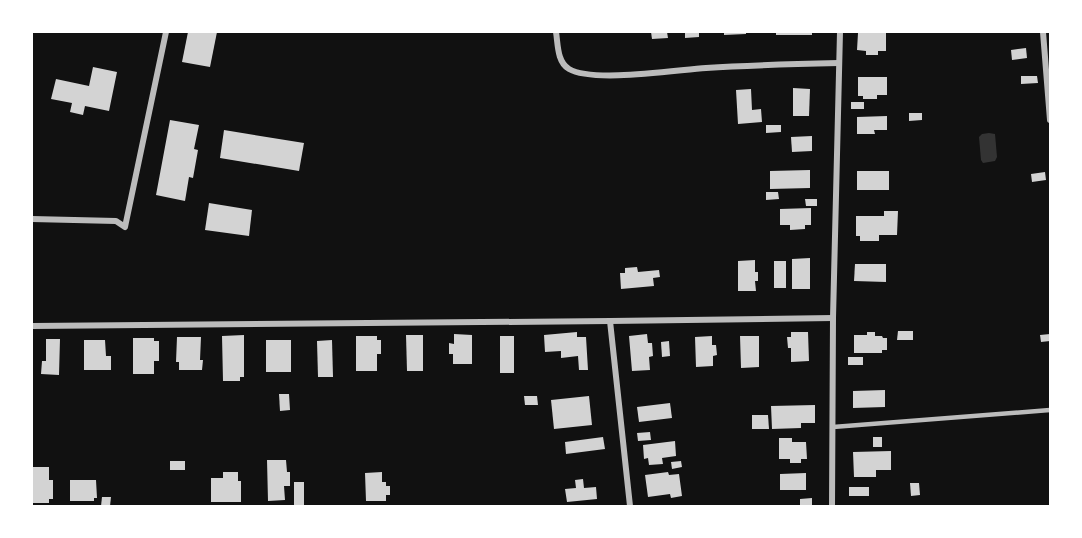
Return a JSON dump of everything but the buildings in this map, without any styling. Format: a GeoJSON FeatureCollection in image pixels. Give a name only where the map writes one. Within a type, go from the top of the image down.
{"type":"FeatureCollection","features":[{"type":"Feature","properties":{"kind":"street"},"geometry":{"type":"LineString","coordinates":[[32,219],[116,221],[125,227],[166,32]]}},
{"type":"Feature","properties":{"kind":"street"},"geometry":{"type":"LineString","coordinates":[[556,32],[563,63],[569,69],[581,73],[616,75],[706,68],[838,63]]}},
{"type":"Feature","properties":{"kind":"street"},"geometry":{"type":"LineString","coordinates":[[832,507],[833,318],[840,32]]}},
{"type":"Feature","properties":{"kind":"street"},"geometry":{"type":"LineString","coordinates":[[1043,32],[1050,120]]}},
{"type":"Feature","properties":{"kind":"street"},"geometry":{"type":"LineString","coordinates":[[32,326],[833,318]]}},
{"type":"Feature","properties":{"kind":"street"},"geometry":{"type":"LineString","coordinates":[[610,321],[630,507]]}},
{"type":"Feature","properties":{"kind":"lane"},"geometry":{"type":"LineString","coordinates":[[833,427],[1050,410]]}},
{"type":"Feature","properties":{"kind":"shaded area"},"geometry":{"type":"Polygon","coordinates":[[[989,133],[995,134],[997,157],[995,161],[983,163],[979,137],[989,133]]]}}]}
